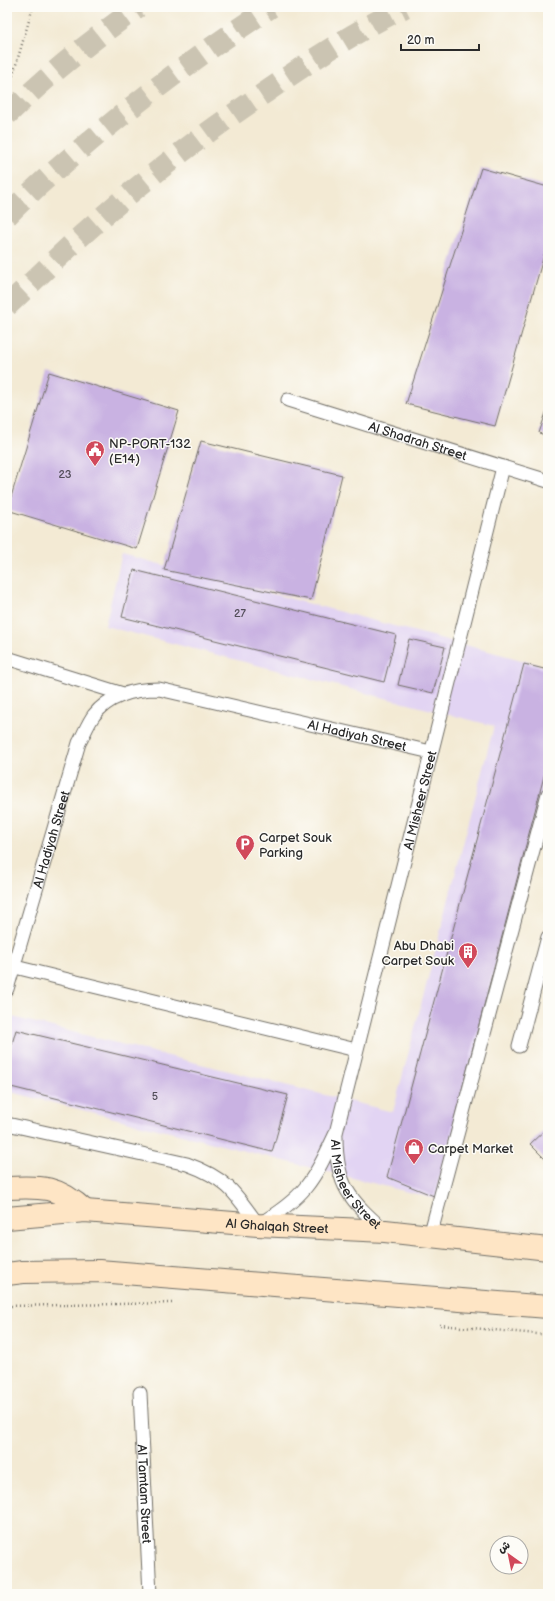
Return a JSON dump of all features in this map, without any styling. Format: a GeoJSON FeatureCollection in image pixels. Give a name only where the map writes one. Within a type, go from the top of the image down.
{"type":"FeatureCollection","features":[{"type":"Feature","properties":{"kind":"main road"},"geometry":{"type":"LineString","coordinates":[[7,1188],[46,1187],[61,1192],[74,1200],[85,1211]]}},
{"type":"Feature","properties":{"kind":"main road","name":"Al Ghalqah Street"},"geometry":{"type":"LineString","coordinates":[[7,1218],[85,1211],[258,1225],[385,1231],[548,1249]]}},
{"type":"Feature","properties":{"kind":"main road"},"geometry":{"type":"LineString","coordinates":[[7,1274],[23,1272],[99,1271],[548,1307]]}},
{"type":"Feature","properties":{"kind":"lane","name":"Al Shadrah Street"},"geometry":{"type":"LineString","coordinates":[[288,400],[548,481]]}},
{"type":"Feature","properties":{"kind":"lane","name":"Al Misheer Street"},"geometry":{"type":"LineString","coordinates":[[258,1225],[282,1211],[304,1190],[321,1165],[336,1133],[503,467]]}},
{"type":"Feature","properties":{"kind":"lane"},"geometry":{"type":"LineString","coordinates":[[7,658],[123,694]]}},
{"type":"Feature","properties":{"kind":"lane","name":"Al Hadiyah Street"},"geometry":{"type":"LineString","coordinates":[[7,989],[15,967],[79,743],[93,715],[107,702],[123,694],[141,689],[159,689],[431,752]]}},
{"type":"Feature","properties":{"kind":"lane"},"geometry":{"type":"LineString","coordinates":[[430,1236],[548,794]]}},
{"type":"Feature","properties":{"kind":"lane"},"geometry":{"type":"LineString","coordinates":[[519,1046],[548,937]]}},
{"type":"Feature","properties":{"kind":"lane"},"geometry":{"type":"LineString","coordinates":[[15,967],[356,1050]]}},
{"type":"Feature","properties":{"kind":"lane"},"geometry":{"type":"LineString","coordinates":[[7,1124],[187,1164],[208,1172],[226,1184],[241,1200],[258,1225]]}},
{"type":"Feature","properties":{"kind":"lane","name":"Al Misheer Street"},"geometry":{"type":"LineString","coordinates":[[336,1133],[336,1154],[344,1188],[354,1202],[385,1231]]}},
{"type":"Feature","properties":{"kind":"lane","name":"Al Tamtam Street"},"geometry":{"type":"LineString","coordinates":[[140,1393],[150,1594]]}},
{"type":"Feature","properties":{"kind":"path"},"geometry":{"type":"LineString","coordinates":[[7,95],[34,7]]}},
{"type":"Feature","properties":{"kind":"path"},"geometry":{"type":"LineString","coordinates":[[7,1306],[177,1303]]}},
{"type":"Feature","properties":{"kind":"path"},"geometry":{"type":"LineString","coordinates":[[439,1325],[548,1335]]}},
{"type":"Feature","properties":{"kind":"shaded area"},"geometry":{"type":"Polygon","coordinates":[[[122,554],[548,667],[548,788],[440,1200],[7,1091],[8,1016],[393,1112],[494,726],[105,626],[122,554]]]}},
{"type":"Feature","properties":{"kind":"building"},"geometry":{"type":"Polygon","coordinates":[[[481,168],[548,187],[548,241],[495,426],[406,404],[481,168]]]}},
{"type":"Feature","properties":{"kind":"building"},"geometry":{"type":"Polygon","coordinates":[[[49,372],[179,411],[137,549],[7,510],[49,372]]]}},
{"type":"Feature","properties":{"kind":"building"},"geometry":{"type":"Polygon","coordinates":[[[548,407],[548,436],[539,433],[548,407]]]}},
{"type":"Feature","properties":{"kind":"building"},"geometry":{"type":"Polygon","coordinates":[[[201,441],[342,475],[311,600],[164,570],[201,441]]]}},
{"type":"Feature","properties":{"kind":"building"},"geometry":{"type":"Polygon","coordinates":[[[134,570],[396,635],[384,682],[122,617],[134,570]]]}},
{"type":"Feature","properties":{"kind":"building"},"geometry":{"type":"Polygon","coordinates":[[[409,639],[445,647],[433,693],[398,685],[409,639]]]}},
{"type":"Feature","properties":{"kind":"building","name":"Abu Dhabi Carpet Souk"},"geometry":{"type":"Polygon","coordinates":[[[524,664],[548,670],[548,761],[434,1196],[387,1177],[524,664]]]}},
{"type":"Feature","properties":{"kind":"building"},"geometry":{"type":"Polygon","coordinates":[[[16,1030],[288,1095],[272,1152],[7,1086],[7,1061],[16,1030]]]}},
{"type":"Feature","properties":{"kind":"building"},"geometry":{"type":"Polygon","coordinates":[[[548,1127],[548,1162],[530,1144],[548,1127]]]}},
{"type":"Feature","properties":{"kind":"tunnel"},"geometry":{"type":"LineString","coordinates":[[7,115],[71,58],[138,7]]}},
{"type":"Feature","properties":{"kind":"tunnel"},"geometry":{"type":"LineString","coordinates":[[7,216],[54,172],[106,128],[199,57],[271,7]]}},
{"type":"Feature","properties":{"kind":"tunnel"},"geometry":{"type":"LineString","coordinates":[[7,306],[74,242],[126,196],[189,147],[235,113],[316,58],[351,36],[405,7]]}},
{"type":"Feature","properties":{"kind":"place","name":"NP-PORT-132 (E14)"},"geometry":{"type":"Point","coordinates":[95,467]}},
{"type":"Feature","properties":{"kind":"place","name":"Carpet Souk Parking"},"geometry":{"type":"Point","coordinates":[245,861]}},
{"type":"Feature","properties":{"kind":"place","name":"Abu Dhabi Carpet Souk"},"geometry":{"type":"Point","coordinates":[468,969]}},
{"type":"Feature","properties":{"kind":"place","name":"Carpet Market"},"geometry":{"type":"Point","coordinates":[414,1165]}}]}
